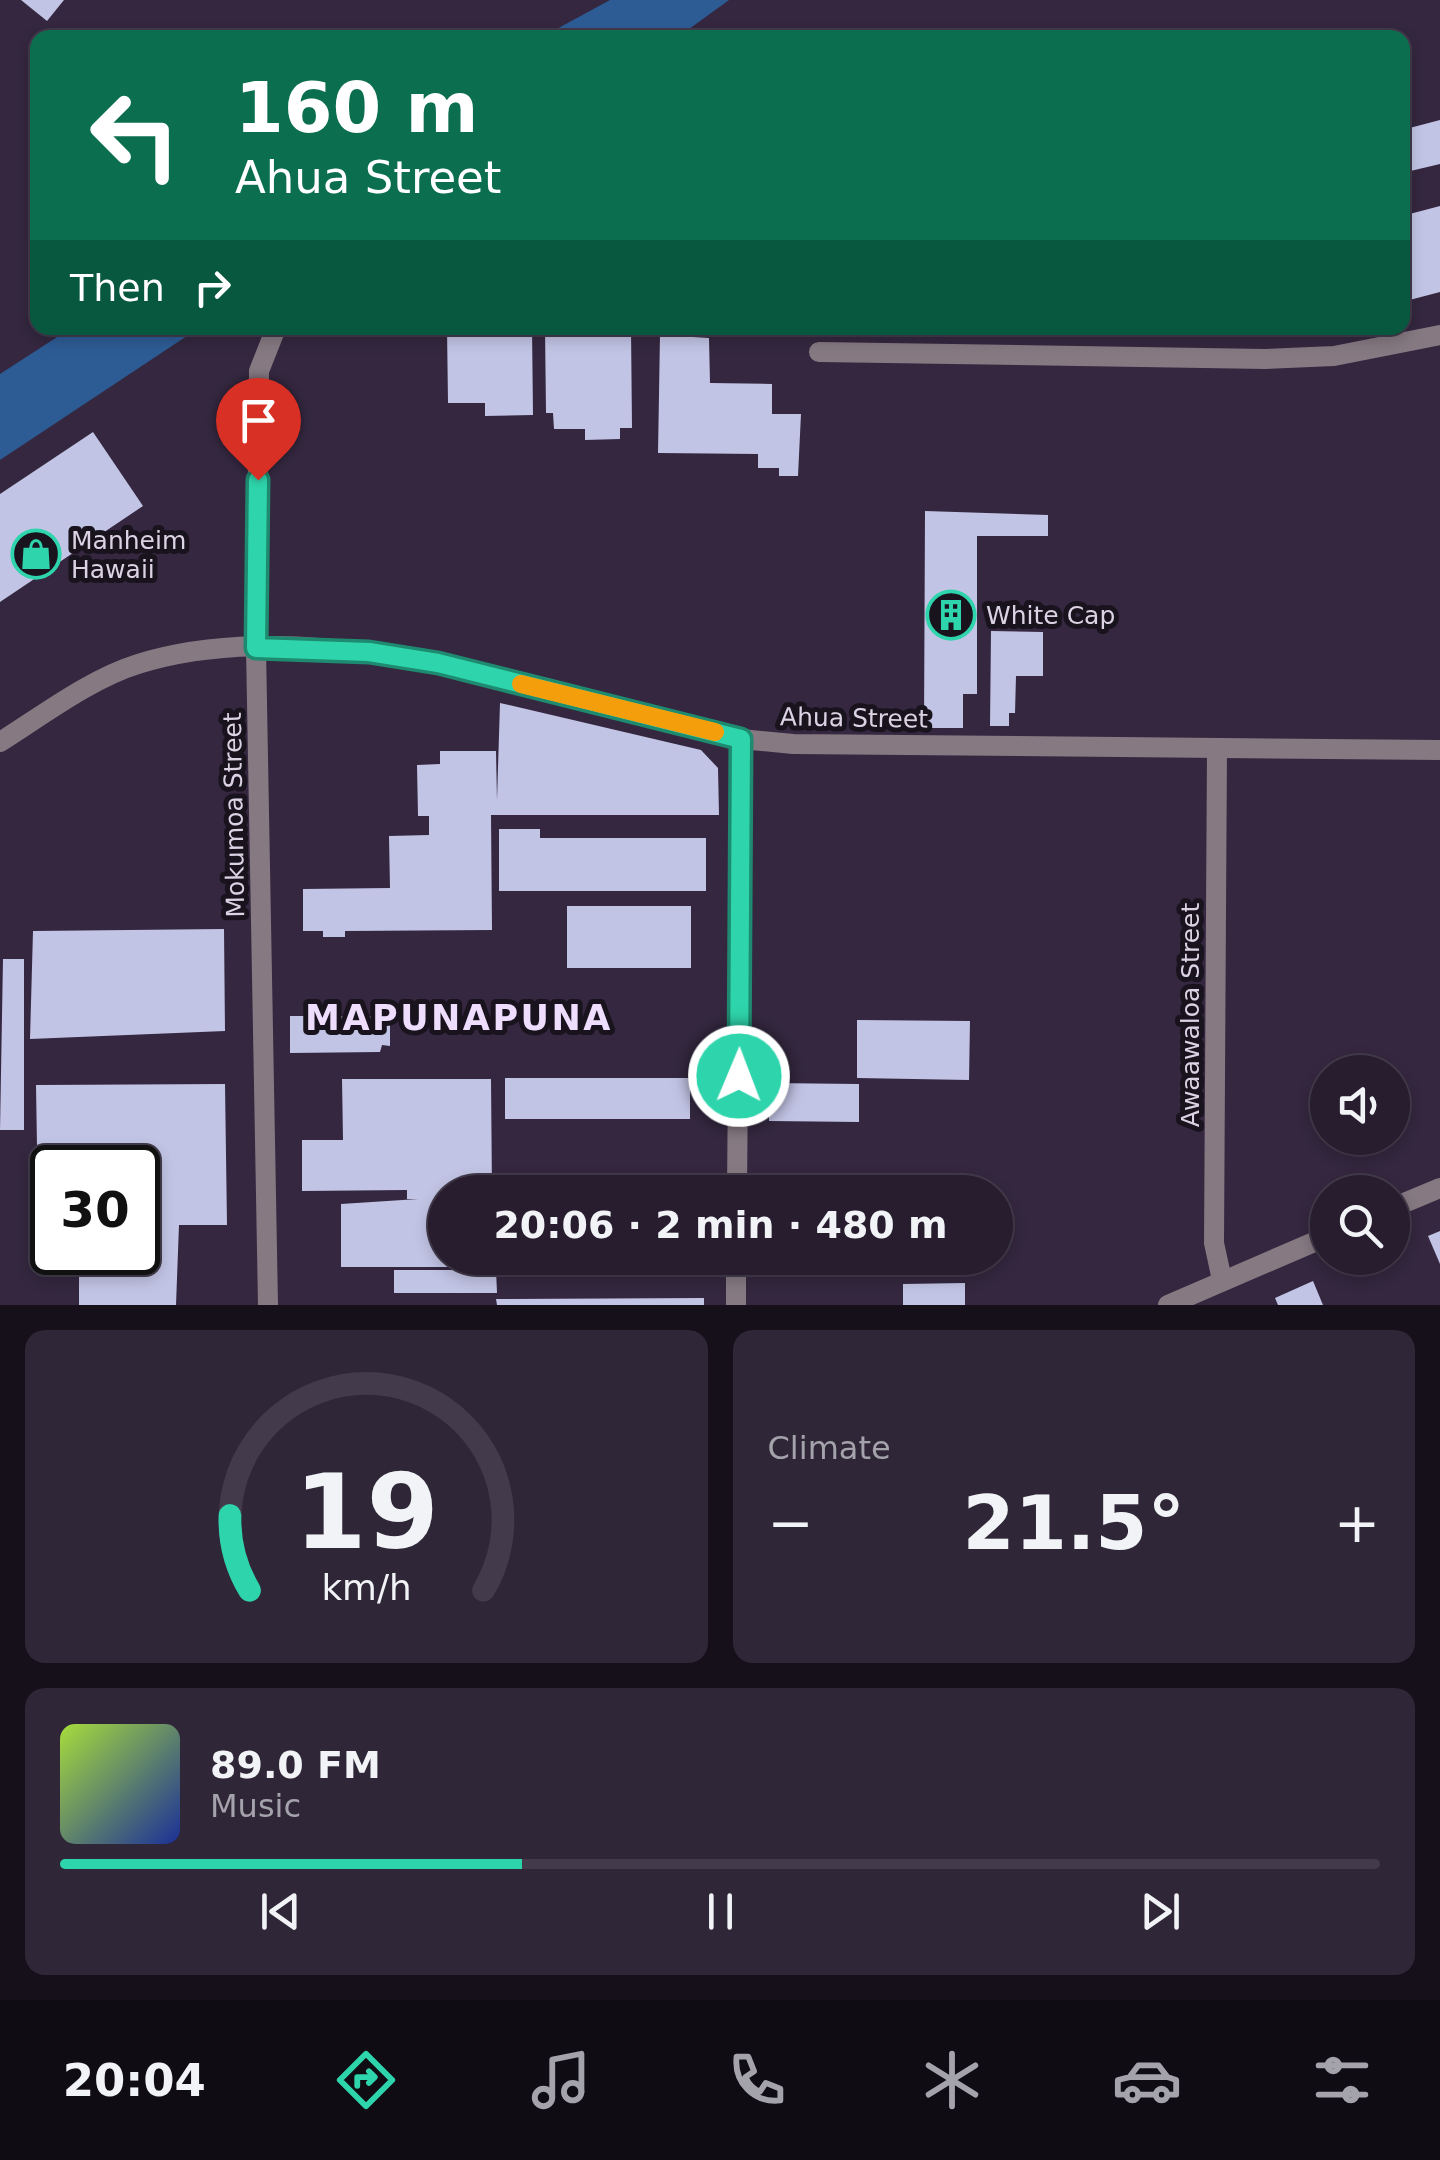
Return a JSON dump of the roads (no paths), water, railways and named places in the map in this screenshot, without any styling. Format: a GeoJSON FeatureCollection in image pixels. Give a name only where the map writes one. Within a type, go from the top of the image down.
{"type":"FeatureCollection","features":[{"type":"Feature","properties":{"kind":"street","name":"Mokumoa Street"},"geometry":{"type":"LineString","coordinates":[[268,1305],[256,648],[259,371],[273,335]]}},
{"type":"Feature","properties":{"kind":"street"},"geometry":{"type":"LineString","coordinates":[[819,352],[1265,359],[1334,356],[1440,336]]}},
{"type":"Feature","properties":{"kind":"street","name":"Ahua Street"},"geometry":{"type":"LineString","coordinates":[[0,742],[136,664],[194,652],[256,648],[369,652],[438,663],[741,739],[793,744],[1440,750]]}},
{"type":"Feature","properties":{"kind":"street"},"geometry":{"type":"LineString","coordinates":[[737,1175],[741,739]]}},
{"type":"Feature","properties":{"kind":"street","name":"Awaawaloa Street"},"geometry":{"type":"LineString","coordinates":[[1217,748],[1214,1243],[1222,1280]]}},
{"type":"Feature","properties":{"kind":"street"},"geometry":{"type":"LineString","coordinates":[[1410,1200],[1440,1188]]}},
{"type":"Feature","properties":{"kind":"street"},"geometry":{"type":"LineString","coordinates":[[1168,1305],[1310,1243]]}},
{"type":"Feature","properties":{"kind":"street"},"geometry":{"type":"LineString","coordinates":[[736,1275],[736,1305]]}},
{"type":"Feature","properties":{"kind":"water"},"geometry":{"type":"Polygon","coordinates":[[[610,0],[729,0],[688,30],[555,30],[610,0]]]}},
{"type":"Feature","properties":{"kind":"water"},"geometry":{"type":"Polygon","coordinates":[[[60,335],[188,335],[0,460],[0,374],[60,335]]]}},
{"type":"Feature","properties":{"kind":"place","name":"Manheim Hawaii"},"geometry":{"type":"Point","coordinates":[36,554]}},
{"type":"Feature","properties":{"kind":"place","name":"White Cap"},"geometry":{"type":"Point","coordinates":[951,615]}},
{"type":"Feature","properties":{"kind":"district","name":"MAPUNAPUNA"},"geometry":{"type":"Point","coordinates":[459,1018]}}]}
